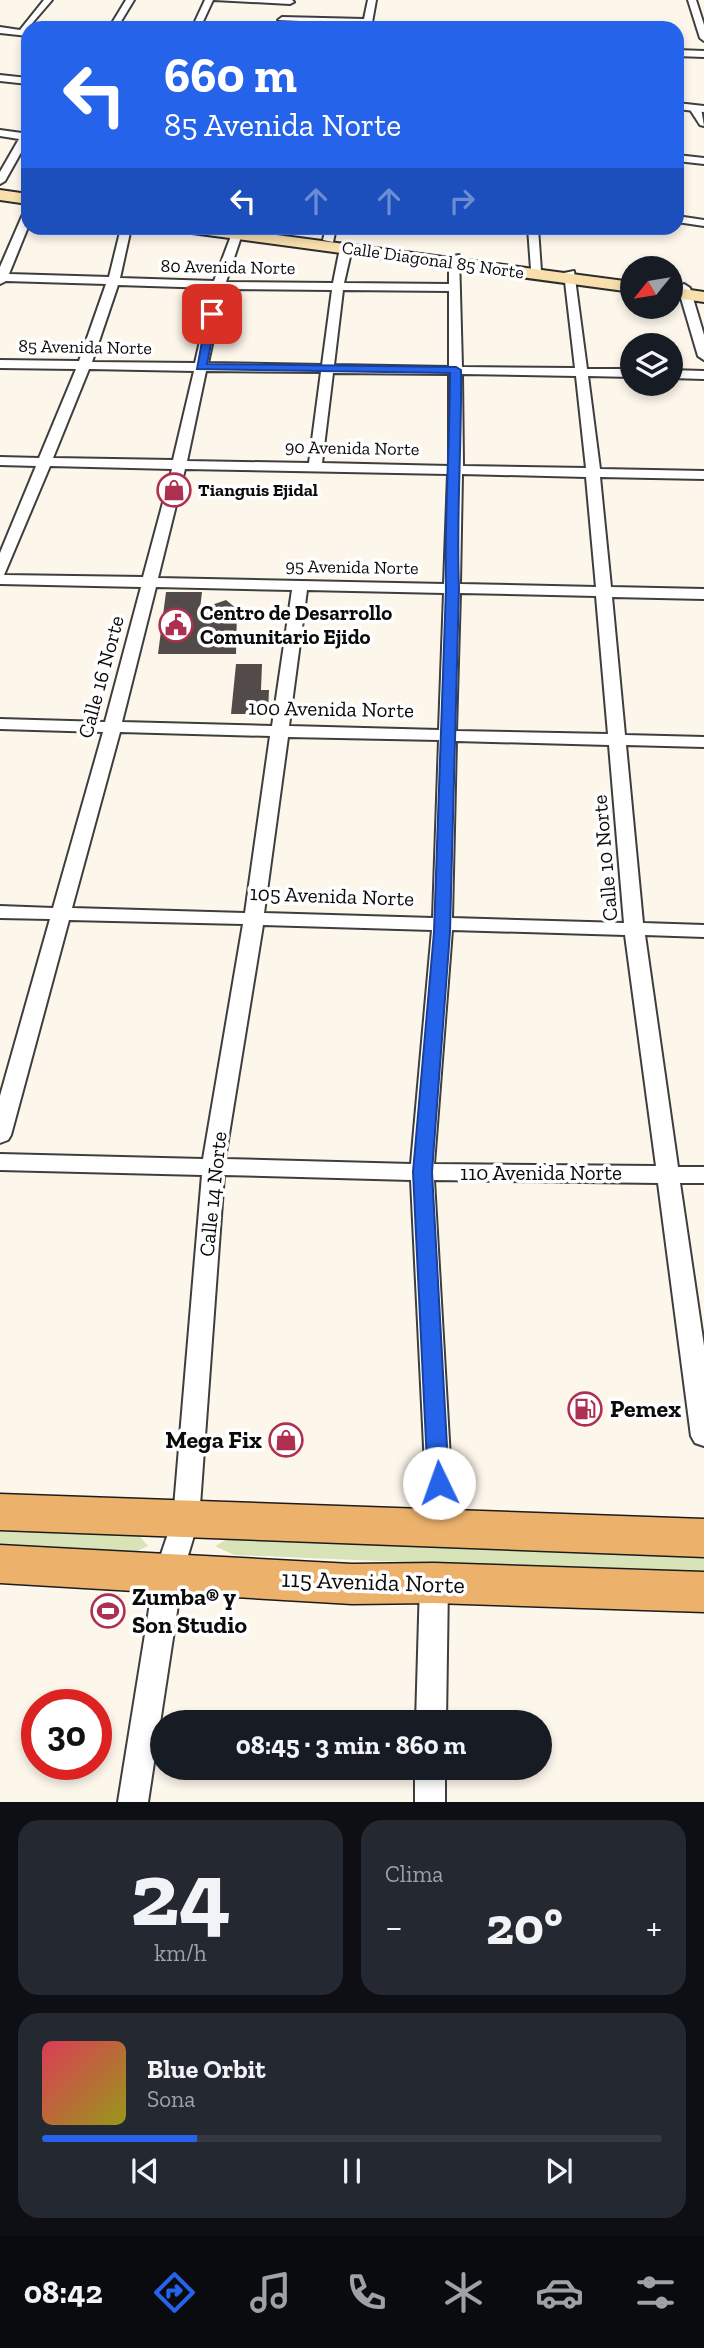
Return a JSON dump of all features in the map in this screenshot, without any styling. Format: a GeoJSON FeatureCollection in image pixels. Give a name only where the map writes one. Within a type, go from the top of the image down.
{"type":"FeatureCollection","features":[{"type":"Feature","properties":{"kind":"main road"},"geometry":{"type":"LineString","coordinates":[[0,195],[21,198]]}},
{"type":"Feature","properties":{"kind":"main road"},"geometry":{"type":"LineString","coordinates":[[0,201],[21,204]]}},
{"type":"Feature","properties":{"kind":"main road","name":"Calle Diagonal 85 Norte"},"geometry":{"type":"LineString","coordinates":[[267,235],[346,248],[537,269],[620,285]]}},
{"type":"Feature","properties":{"kind":"main road","name":"Calle Diagonal 85 Norte"},"geometry":{"type":"LineString","coordinates":[[335,235],[455,260],[620,280]]}},
{"type":"Feature","properties":{"kind":"main road"},"geometry":{"type":"LineString","coordinates":[[0,1512],[704,1538]]}},
{"type":"Feature","properties":{"kind":"main road","name":"115 Avenida Norte"},"geometry":{"type":"LineString","coordinates":[[0,1564],[78,1571],[169,1572],[352,1584],[434,1583],[704,1592]]}},
{"type":"Feature","properties":{"kind":"street"},"geometry":{"type":"LineString","coordinates":[[33,21],[48,0]]}},
{"type":"Feature","properties":{"kind":"street"},"geometry":{"type":"LineString","coordinates":[[117,21],[130,0]]}},
{"type":"Feature","properties":{"kind":"street"},"geometry":{"type":"LineString","coordinates":[[199,21],[209,0]]}},
{"type":"Feature","properties":{"kind":"street"},"geometry":{"type":"LineString","coordinates":[[218,0],[290,1],[282,21]]}},
{"type":"Feature","properties":{"kind":"street"},"geometry":{"type":"LineString","coordinates":[[368,21],[372,0]]}},
{"type":"Feature","properties":{"kind":"street"},"geometry":{"type":"LineString","coordinates":[[692,0],[701,14],[704,38]]}},
{"type":"Feature","properties":{"kind":"street"},"geometry":{"type":"LineString","coordinates":[[0,30],[21,33]]}},
{"type":"Feature","properties":{"kind":"street"},"geometry":{"type":"LineString","coordinates":[[684,53],[704,54]]}},
{"type":"Feature","properties":{"kind":"street"},"geometry":{"type":"LineString","coordinates":[[0,78],[21,80]]}},
{"type":"Feature","properties":{"kind":"street"},"geometry":{"type":"LineString","coordinates":[[699,109],[704,122]]}},
{"type":"Feature","properties":{"kind":"street"},"geometry":{"type":"LineString","coordinates":[[0,133],[21,135]]}},
{"type":"Feature","properties":{"kind":"street"},"geometry":{"type":"LineString","coordinates":[[0,181],[21,145]]}},
{"type":"Feature","properties":{"kind":"street"},"geometry":{"type":"LineString","coordinates":[[684,159],[704,161]]}},
{"type":"Feature","properties":{"kind":"street"},"geometry":{"type":"LineString","coordinates":[[684,220],[704,223]]}},
{"type":"Feature","properties":{"kind":"street"},"geometry":{"type":"LineString","coordinates":[[1,279],[21,231]]}},
{"type":"Feature","properties":{"kind":"street"},"geometry":{"type":"LineString","coordinates":[[0,571],[84,365],[112,282],[124,235]]}},
{"type":"Feature","properties":{"kind":"street","name":"Calle 16 Norte"},"geometry":{"type":"LineString","coordinates":[[0,1135],[112,729],[179,465],[219,285],[234,235]]}},
{"type":"Feature","properties":{"kind":"street"},"geometry":{"type":"LineString","coordinates":[[534,235],[537,269]]}},
{"type":"Feature","properties":{"kind":"street"},"geometry":{"type":"LineString","coordinates":[[315,467],[330,368],[338,286],[346,248]]}},
{"type":"Feature","properties":{"kind":"street"},"geometry":{"type":"LineString","coordinates":[[441,1528],[422,1172],[443,923],[446,734],[453,588],[451,545],[455,470],[455,260]]}},
{"type":"Feature","properties":{"kind":"street","name":"Calle 10 Norte"},"geometry":{"type":"LineString","coordinates":[[570,276],[579,372],[593,472],[634,928],[704,1436]]}},
{"type":"Feature","properties":{"kind":"street","name":"80 Avenida Norte"},"geometry":{"type":"LineString","coordinates":[[1,279],[456,288]]}},
{"type":"Feature","properties":{"kind":"street"},"geometry":{"type":"LineString","coordinates":[[686,292],[704,356]]}},
{"type":"Feature","properties":{"kind":"street","name":"85 Avenida Norte"},"geometry":{"type":"LineString","coordinates":[[0,364],[620,373]]}},
{"type":"Feature","properties":{"kind":"street"},"geometry":{"type":"LineString","coordinates":[[683,374],[704,375]]}},
{"type":"Feature","properties":{"kind":"street","name":"90 Avenida Norte"},"geometry":{"type":"LineString","coordinates":[[0,461],[704,475]]}},
{"type":"Feature","properties":{"kind":"street","name":"95 Avenida Norte"},"geometry":{"type":"LineString","coordinates":[[0,579],[704,594]]}},
{"type":"Feature","properties":{"kind":"street","name":"Calle 14 Norte"},"geometry":{"type":"LineString","coordinates":[[133,1802],[169,1572],[186,1519],[215,1150],[254,916],[300,585]]}},
{"type":"Feature","properties":{"kind":"street","name":"100 Avenida Norte"},"geometry":{"type":"LineString","coordinates":[[0,724],[112,729],[280,730],[704,742]]}},
{"type":"Feature","properties":{"kind":"street","name":"105 Avenida Norte"},"geometry":{"type":"LineString","coordinates":[[0,912],[254,916],[704,931]]}},
{"type":"Feature","properties":{"kind":"street","name":"110 Avenida Norte"},"geometry":{"type":"LineString","coordinates":[[0,1162],[422,1172],[704,1175]]}},
{"type":"Feature","properties":{"kind":"street"},"geometry":{"type":"LineString","coordinates":[[431,1710],[434,1583]]}},
{"type":"Feature","properties":{"kind":"street"},"geometry":{"type":"LineString","coordinates":[[430,1780],[430,1802]]}},
{"type":"Feature","properties":{"kind":"green space"},"geometry":{"type":"Polygon","coordinates":[[[0,1527],[137,1533],[148,1546],[133,1553],[0,1548],[0,1527]]]}},
{"type":"Feature","properties":{"kind":"green space"},"geometry":{"type":"Polygon","coordinates":[[[237,1534],[704,1553],[704,1574],[234,1555],[215,1546],[237,1534]]]}},
{"type":"Feature","properties":{"kind":"building","name":"Centro de Desarrollo Comunitario Ejido"},"geometry":{"type":"Polygon","coordinates":[[[166,592],[202,592],[200,609],[226,600],[237,609],[236,654],[158,654],[166,592]]]}},
{"type":"Feature","properties":{"kind":"building"},"geometry":{"type":"Polygon","coordinates":[[[236,664],[262,664],[261,690],[269,690],[268,714],[231,714],[236,664]]]}},
{"type":"Feature","properties":{"kind":"place","name":"Tianguis Ejidal"},"geometry":{"type":"Point","coordinates":[174,490]}},
{"type":"Feature","properties":{"kind":"place","name":"Centro de Desarrollo Comunitario Ejido"},"geometry":{"type":"Point","coordinates":[176,625]}},
{"type":"Feature","properties":{"kind":"place","name":"Pemex"},"geometry":{"type":"Point","coordinates":[585,1409]}},
{"type":"Feature","properties":{"kind":"place","name":"Mega Fix"},"geometry":{"type":"Point","coordinates":[286,1440]}},
{"type":"Feature","properties":{"kind":"place","name":"Zumba® y Son Studio"},"geometry":{"type":"Point","coordinates":[108,1611]}},
{"type":"Feature","properties":{"kind":"route"},"geometry":{"type":"LineString","coordinates":[[212,314],[201,367],[456,370],[456,463],[451,545],[453,588],[446,734],[442,932],[422,1172],[439,1483]]}}]}
